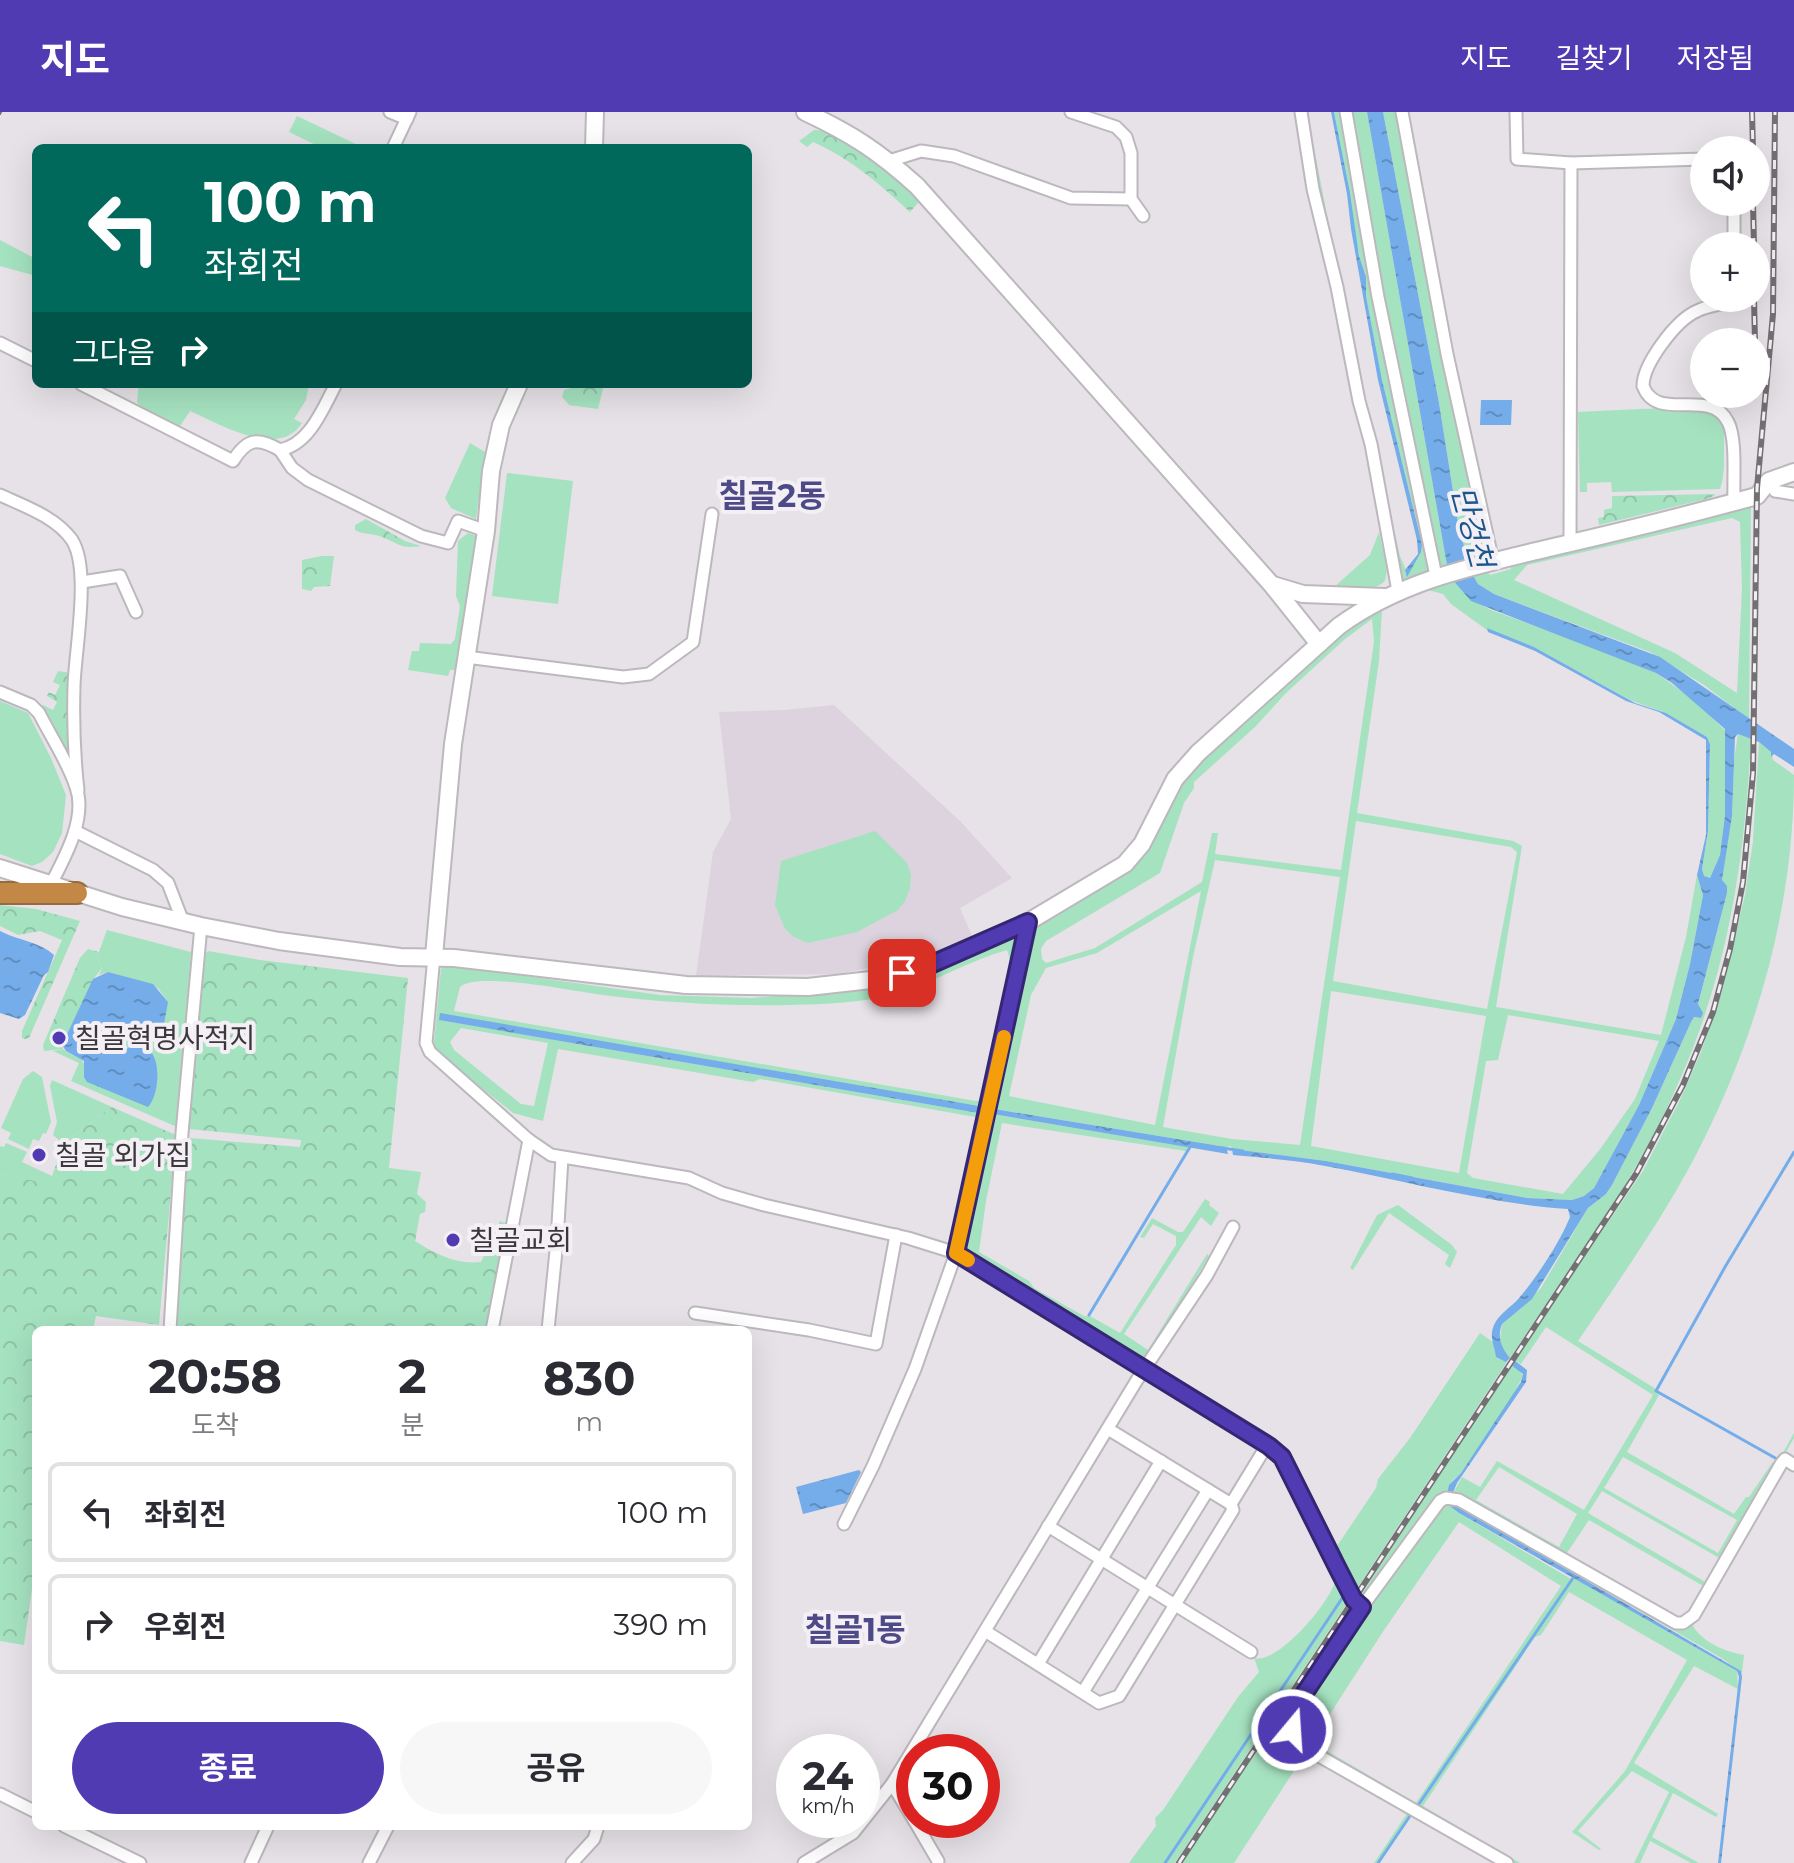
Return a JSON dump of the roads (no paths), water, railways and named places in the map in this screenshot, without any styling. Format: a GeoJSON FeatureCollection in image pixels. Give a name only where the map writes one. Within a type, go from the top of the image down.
{"type":"FeatureCollection","features":[{"type":"Feature","properties":{"kind":"highway"},"geometry":{"type":"LineString","coordinates":[[0,893],[77,893]]}},
{"type":"Feature","properties":{"kind":"street"},"geometry":{"type":"LineString","coordinates":[[390,112],[409,115],[395,144]]}},
{"type":"Feature","properties":{"kind":"street"},"geometry":{"type":"LineString","coordinates":[[594,144],[595,112]]}},
{"type":"Feature","properties":{"kind":"street"},"geometry":{"type":"LineString","coordinates":[[805,112],[850,133],[917,186],[1271,584],[1319,644]]}},
{"type":"Feature","properties":{"kind":"street"},"geometry":{"type":"LineString","coordinates":[[1071,112],[1116,127],[1126,137],[1131,153],[1131,199],[1143,216]]}},
{"type":"Feature","properties":{"kind":"street"},"geometry":{"type":"LineString","coordinates":[[1301,112],[1313,189],[1371,444],[1391,594]]}},
{"type":"Feature","properties":{"kind":"street"},"geometry":{"type":"LineString","coordinates":[[1346,112],[1378,297],[1438,575]]}},
{"type":"Feature","properties":{"kind":"street"},"geometry":{"type":"LineString","coordinates":[[1402,112],[1488,563]]}},
{"type":"Feature","properties":{"kind":"street"},"geometry":{"type":"LineString","coordinates":[[1516,112],[1517,159],[1571,163],[1690,159]]}},
{"type":"Feature","properties":{"kind":"street"},"geometry":{"type":"LineString","coordinates":[[889,161],[921,151],[954,156],[1071,198],[1131,199]]}},
{"type":"Feature","properties":{"kind":"street"},"geometry":{"type":"LineString","coordinates":[[1570,543],[1571,163]]}},
{"type":"Feature","properties":{"kind":"street"},"geometry":{"type":"LineString","coordinates":[[1694,312],[1680,321],[1665,339],[1643,380],[1645,393],[1660,404],[1702,404],[1722,414],[1731,433],[1734,502]]}},
{"type":"Feature","properties":{"kind":"street"},"geometry":{"type":"LineString","coordinates":[[0,343],[32,359]]}},
{"type":"Feature","properties":{"kind":"street"},"geometry":{"type":"LineString","coordinates":[[89,388],[233,461],[240,449],[252,441],[266,441],[280,450],[292,468],[308,480],[421,536],[448,543],[458,521],[486,531]]}},
{"type":"Feature","properties":{"kind":"street"},"geometry":{"type":"LineString","coordinates":[[280,450],[303,438],[334,388]]}},
{"type":"Feature","properties":{"kind":"street"},"geometry":{"type":"LineString","coordinates":[[517,388],[505,412],[491,471],[486,531],[453,744],[426,1043],[430,1052],[529,1140],[551,1155],[689,1178],[722,1193],[764,1205],[896,1235],[956,1253],[1267,1445],[1287,1464],[1354,1600],[1362,1607]]}},
{"type":"Feature","properties":{"kind":"street"},"geometry":{"type":"LineString","coordinates":[[0,868],[183,922],[279,941],[384,955],[434,956],[686,985],[808,987],[871,980],[916,969],[1028,922],[1125,864],[1142,844],[1175,779],[1198,753],[1361,609],[1438,575],[1757,496],[1769,481],[1794,472]]}},
{"type":"Feature","properties":{"kind":"street"},"geometry":{"type":"LineString","coordinates":[[1775,491],[1794,494]]}},
{"type":"Feature","properties":{"kind":"street"},"geometry":{"type":"LineString","coordinates":[[0,495],[61,528],[74,543],[82,582],[74,683],[73,749],[78,790],[75,831],[51,884]]}},
{"type":"Feature","properties":{"kind":"street"},"geometry":{"type":"LineString","coordinates":[[466,657],[623,677],[649,674],[693,642],[712,514]]}},
{"type":"Feature","properties":{"kind":"street"},"geometry":{"type":"LineString","coordinates":[[82,582],[120,576],[136,612]]}},
{"type":"Feature","properties":{"kind":"street"},"geometry":{"type":"LineString","coordinates":[[1271,584],[1303,594],[1391,594]]}},
{"type":"Feature","properties":{"kind":"street"},"geometry":{"type":"LineString","coordinates":[[0,692],[31,705],[39,713],[78,790]]}},
{"type":"Feature","properties":{"kind":"street"},"geometry":{"type":"LineString","coordinates":[[75,831],[153,870],[168,883],[183,922]]}},
{"type":"Feature","properties":{"kind":"street"},"geometry":{"type":"LineString","coordinates":[[844,1524],[915,1369],[956,1253],[1028,922]]}},
{"type":"Feature","properties":{"kind":"street"},"geometry":{"type":"LineString","coordinates":[[170,1326],[182,1133],[201,926]]}},
{"type":"Feature","properties":{"kind":"street"},"geometry":{"type":"LineString","coordinates":[[493,1326],[529,1140]]}},
{"type":"Feature","properties":{"kind":"street"},"geometry":{"type":"LineString","coordinates":[[548,1326],[562,1158]]}},
{"type":"Feature","properties":{"kind":"street"},"geometry":{"type":"LineString","coordinates":[[804,1863],[853,1833],[892,1784],[1108,1429],[1207,1275],[1233,1227]]}},
{"type":"Feature","properties":{"kind":"street"},"geometry":{"type":"LineString","coordinates":[[695,1313],[809,1330],[876,1344],[896,1235]]}},
{"type":"Feature","properties":{"kind":"street"},"geometry":{"type":"LineString","coordinates":[[985,1631],[1099,1703],[1119,1696],[1233,1510],[1231,1504],[1108,1429]]}},
{"type":"Feature","properties":{"kind":"street"},"geometry":{"type":"LineString","coordinates":[[1231,1504],[1267,1445]]}},
{"type":"Feature","properties":{"kind":"street"},"geometry":{"type":"LineString","coordinates":[[1507,1863],[1305,1748],[1292,1730],[1290,1715],[1434,1507],[1440,1501],[1453,1498],[1676,1623],[1683,1623],[1694,1615],[1781,1464],[1785,1459],[1794,1465]]}},
{"type":"Feature","properties":{"kind":"street"},"geometry":{"type":"LineString","coordinates":[[1038,1664],[1161,1461]]}},
{"type":"Feature","properties":{"kind":"street"},"geometry":{"type":"LineString","coordinates":[[1083,1692],[1208,1490]]}},
{"type":"Feature","properties":{"kind":"street"},"geometry":{"type":"LineString","coordinates":[[1048,1526],[1251,1652]]}},
{"type":"Feature","properties":{"kind":"street"},"geometry":{"type":"LineString","coordinates":[[892,1784],[896,1791]]}},
{"type":"Feature","properties":{"kind":"street"},"geometry":{"type":"LineString","coordinates":[[0,1794],[32,1810]]}},
{"type":"Feature","properties":{"kind":"street"},"geometry":{"type":"LineString","coordinates":[[72,1830],[140,1863]]}},
{"type":"Feature","properties":{"kind":"street"},"geometry":{"type":"LineString","coordinates":[[251,1863],[266,1830]]}},
{"type":"Feature","properties":{"kind":"street"},"geometry":{"type":"LineString","coordinates":[[369,1863],[386,1830]]}},
{"type":"Feature","properties":{"kind":"street"},"geometry":{"type":"LineString","coordinates":[[572,1863],[594,1839],[597,1830]]}},
{"type":"Feature","properties":{"kind":"street"},"geometry":{"type":"LineString","coordinates":[[925,1838],[938,1861]]}},
{"type":"Feature","properties":{"kind":"water"},"geometry":{"type":"Polygon","coordinates":[[[1331,112],[1334,112],[1359,256],[1366,277],[1366,296],[1382,380],[1422,544],[1421,552],[1407,577],[1405,570],[1418,554],[1417,540],[1378,380],[1331,112]]]}},
{"type":"Feature","properties":{"kind":"water"},"geometry":{"type":"Polygon","coordinates":[[[1367,112],[1383,112],[1439,403],[1459,529],[1468,560],[1447,565],[1367,112]]]}},
{"type":"Feature","properties":{"kind":"water"},"geometry":{"type":"Polygon","coordinates":[[[1481,400],[1512,400],[1511,425],[1480,425],[1481,400]]]}},
{"type":"Feature","properties":{"kind":"water"},"geometry":{"type":"Polygon","coordinates":[[[1471,572],[1478,584],[1494,594],[1660,657],[1794,749],[1794,767],[1774,754],[1771,757],[1771,752],[1759,742],[1738,734],[1735,737],[1732,816],[1722,880],[1727,886],[1727,893],[1698,1004],[1703,1013],[1701,1018],[1694,1017],[1691,1022],[1652,1108],[1612,1185],[1588,1208],[1532,1299],[1502,1324],[1501,1342],[1510,1358],[1506,1362],[1496,1357],[1492,1338],[1494,1326],[1548,1259],[1570,1217],[1568,1209],[1476,1197],[1314,1164],[1233,1155],[1232,1149],[1326,1161],[1527,1198],[1572,1200],[1594,1188],[1639,1105],[1676,1019],[1703,895],[1697,875],[1706,835],[1706,740],[1659,712],[1626,701],[1535,651],[1488,632],[1487,628],[1534,647],[1635,703],[1666,713],[1707,737],[1710,744],[1708,831],[1702,869],[1704,876],[1710,878],[1720,855],[1725,815],[1725,729],[1656,673],[1471,601],[1451,578],[1471,572]]]}},
{"type":"Feature","properties":{"kind":"water"},"geometry":{"type":"Polygon","coordinates":[[[0,931],[42,947],[54,955],[25,1015],[19,1019],[0,1013],[0,931]]]}},
{"type":"Feature","properties":{"kind":"water"},"geometry":{"type":"Polygon","coordinates":[[[108,972],[153,984],[168,1002],[164,1024],[151,1035],[133,1040],[125,1026],[114,1023],[102,1032],[103,1044],[109,1051],[122,1051],[136,1044],[152,1054],[157,1078],[155,1095],[148,1107],[87,1082],[84,1061],[66,1051],[62,1045],[93,979],[108,972]]]}},
{"type":"Feature","properties":{"kind":"water"},"geometry":{"type":"Polygon","coordinates":[[[440,1013],[985,1107],[984,1114],[439,1020],[440,1013]]]}},
{"type":"Feature","properties":{"kind":"water"},"geometry":{"type":"Polygon","coordinates":[[[994,1109],[1226,1147],[1228,1154],[993,1114],[994,1109]]]}},
{"type":"Feature","properties":{"kind":"water"},"geometry":{"type":"Polygon","coordinates":[[[1514,1360],[1527,1370],[1526,1382],[1452,1495],[1447,1494],[1449,1485],[1461,1473],[1521,1382],[1523,1374],[1511,1365],[1514,1360]]]}},
{"type":"Feature","properties":{"kind":"water"},"geometry":{"type":"Polygon","coordinates":[[[861,1472],[846,1503],[803,1514],[796,1487],[861,1472]]]}},
{"type":"Feature","properties":{"kind":"water"},"geometry":{"type":"Polygon","coordinates":[[[1451,1502],[1741,1671],[1721,1863],[1718,1863],[1739,1677],[1737,1671],[1459,1513],[1446,1503],[1451,1502]]]}},
{"type":"Feature","properties":{"kind":"waterway"},"geometry":{"type":"LineString","coordinates":[[1089,1315],[1190,1147]]}},
{"type":"Feature","properties":{"kind":"waterway"},"geometry":{"type":"LineString","coordinates":[[1222,1148],[1243,1151]]}},
{"type":"Feature","properties":{"kind":"waterway"},"geometry":{"type":"LineString","coordinates":[[1777,1459],[1656,1391],[1794,1152]]}},
{"type":"Feature","properties":{"kind":"waterway"},"geometry":{"type":"LineString","coordinates":[[1392,1174],[1412,1178]]}},
{"type":"Feature","properties":{"kind":"waterway"},"geometry":{"type":"LineString","coordinates":[[1419,1804],[1573,1578]]}},
{"type":"Feature","properties":{"kind":"waterway"},"geometry":{"type":"LineString","coordinates":[[1165,1863],[1343,1597]]}},
{"type":"Feature","properties":{"kind":"waterway"},"geometry":{"type":"LineString","coordinates":[[1378,1863],[1412,1813]]}},
{"type":"Feature","properties":{"kind":"railway"},"geometry":{"type":"LineString","coordinates":[[1752,112],[1753,136]]}},
{"type":"Feature","properties":{"kind":"railway"},"geometry":{"type":"LineString","coordinates":[[1179,1863],[1636,1174],[1683,1085],[1713,1012],[1743,882],[1753,773],[1757,488],[1773,314],[1775,112]]}},
{"type":"Feature","properties":{"kind":"railway"},"geometry":{"type":"LineString","coordinates":[[1753,216],[1754,232]]}},
{"type":"Feature","properties":{"kind":"railway"},"geometry":{"type":"LineString","coordinates":[[1754,312],[1755,328]]}},
{"type":"Feature","properties":{"kind":"place","name":"칠골혁명사적지"},"geometry":{"type":"Point","coordinates":[59,1038]}},
{"type":"Feature","properties":{"kind":"place","name":"칠골 외가집"},"geometry":{"type":"Point","coordinates":[39,1155]}},
{"type":"Feature","properties":{"kind":"place","name":"칠골교회"},"geometry":{"type":"Point","coordinates":[453,1240]}},
{"type":"Feature","properties":{"kind":"district","name":"칠골2동"},"geometry":{"type":"Point","coordinates":[772,496]}},
{"type":"Feature","properties":{"kind":"district","name":"칠골1동"},"geometry":{"type":"Point","coordinates":[855,1630]}},
{"type":"Feature","properties":{"kind":"water label","name":"만겅천"},"geometry":{"type":"Point","coordinates":[1472,527]}}]}
